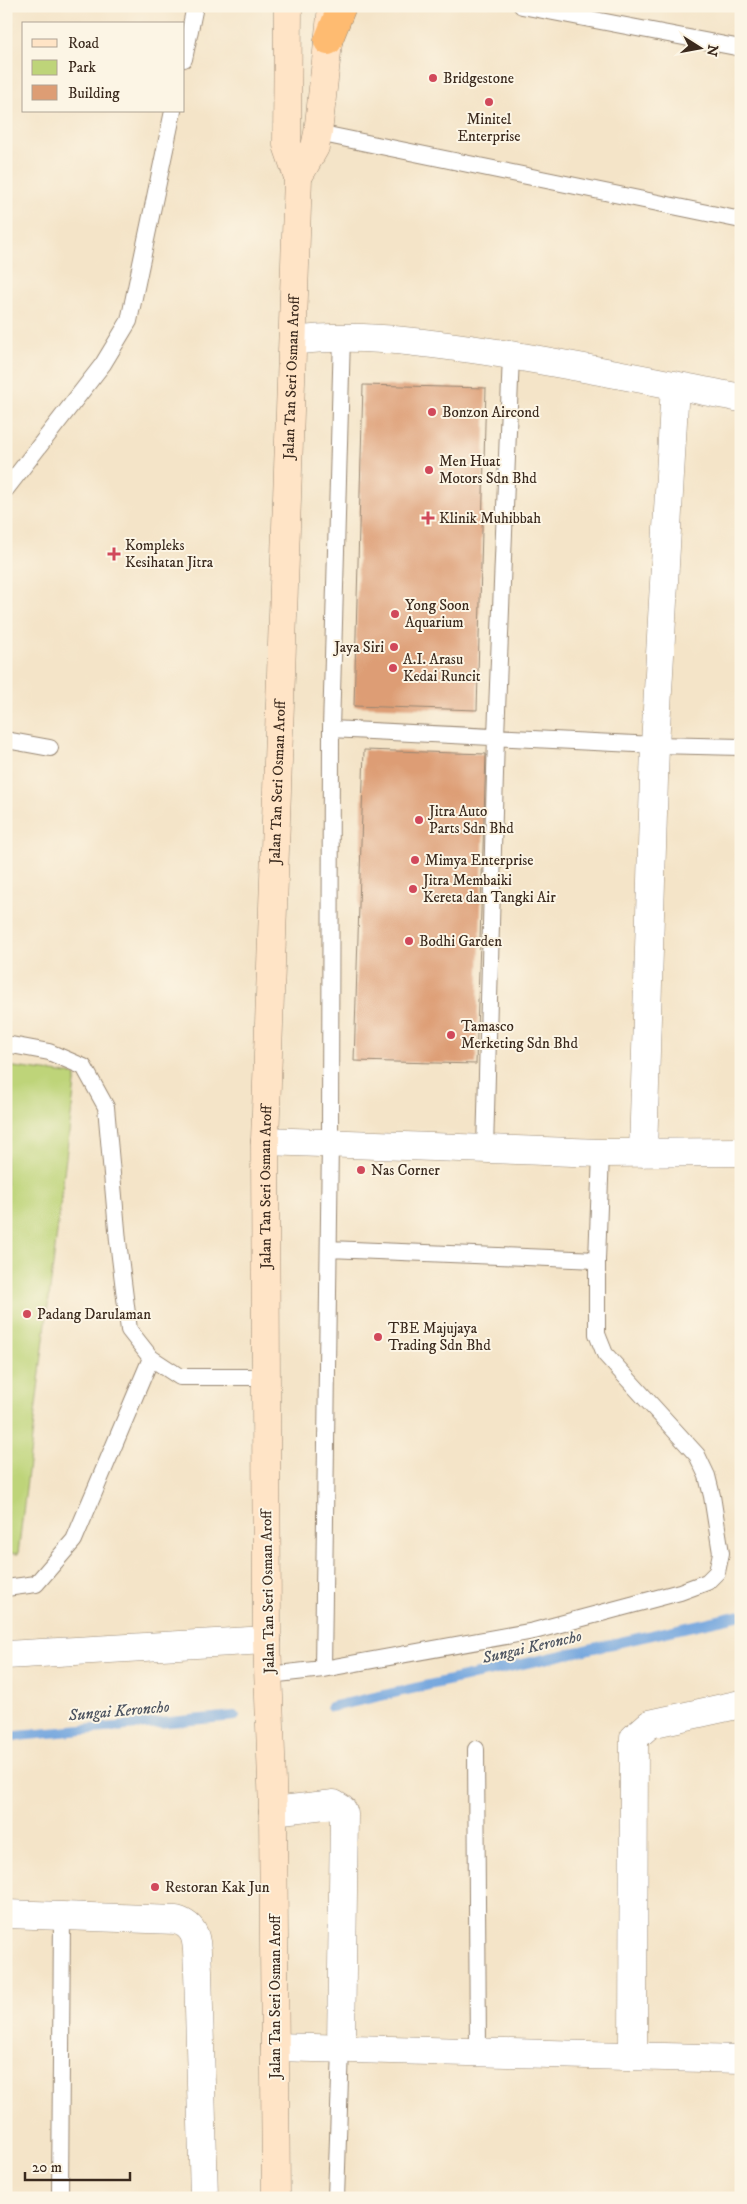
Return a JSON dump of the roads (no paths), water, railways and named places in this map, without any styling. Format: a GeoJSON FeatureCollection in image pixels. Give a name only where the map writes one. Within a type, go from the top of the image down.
{"type":"FeatureCollection","features":[{"type":"Feature","properties":{"kind":"highway"},"geometry":{"type":"LineString","coordinates":[[328,41],[342,6]]}},
{"type":"Feature","properties":{"kind":"main road","name":"Jalan Tan Seri Osman Aroff"},"geometry":{"type":"LineString","coordinates":[[276,2198],[273,1811],[267,1640],[265,1141],[298,177],[287,145],[288,6]]}},
{"type":"Feature","properties":{"kind":"main road","name":"Jalan Tan Seri Osman Aroff"},"geometry":{"type":"LineString","coordinates":[[298,177],[315,147],[318,133],[331,6]]}},
{"type":"Feature","properties":{"kind":"street"},"geometry":{"type":"LineString","coordinates":[[293,341],[342,336],[422,342],[511,355],[741,398]]}},
{"type":"Feature","properties":{"kind":"street"},"geometry":{"type":"LineString","coordinates":[[643,1152],[655,745],[675,385]]}},
{"type":"Feature","properties":{"kind":"street"},"geometry":{"type":"LineString","coordinates":[[265,1141],[601,1153],[741,1152]]}},
{"type":"Feature","properties":{"kind":"street"},"geometry":{"type":"LineString","coordinates":[[6,1655],[267,1640]]}},
{"type":"Feature","properties":{"kind":"street"},"geometry":{"type":"LineString","coordinates":[[633,2056],[634,1738],[650,1724],[741,1704]]}},
{"type":"Feature","properties":{"kind":"street"},"geometry":{"type":"LineString","coordinates":[[273,1811],[334,1804],[342,1809],[344,1814],[341,2048]]}},
{"type":"Feature","properties":{"kind":"street"},"geometry":{"type":"LineString","coordinates":[[6,1914],[176,1920],[187,1923],[195,1934],[198,1970],[204,2198]]}},
{"type":"Feature","properties":{"kind":"street"},"geometry":{"type":"LineString","coordinates":[[275,2047],[741,2059]]}},
{"type":"Feature","properties":{"kind":"lane"},"geometry":{"type":"LineString","coordinates":[[185,54],[195,6]]}},
{"type":"Feature","properties":{"kind":"lane"},"geometry":{"type":"LineString","coordinates":[[522,6],[741,48]]}},
{"type":"Feature","properties":{"kind":"lane"},"geometry":{"type":"LineString","coordinates":[[6,489],[103,364],[129,321],[173,112]]}},
{"type":"Feature","properties":{"kind":"lane"},"geometry":{"type":"LineString","coordinates":[[318,133],[741,220]]}},
{"type":"Feature","properties":{"kind":"lane"},"geometry":{"type":"LineString","coordinates":[[322,1670],[329,1249],[331,729],[342,336]]}},
{"type":"Feature","properties":{"kind":"lane"},"geometry":{"type":"LineString","coordinates":[[485,1150],[496,736],[511,355]]}},
{"type":"Feature","properties":{"kind":"lane"},"geometry":{"type":"LineString","coordinates":[[331,729],[655,745],[741,747]]}},
{"type":"Feature","properties":{"kind":"lane"},"geometry":{"type":"LineString","coordinates":[[6,740],[50,748]]}},
{"type":"Feature","properties":{"kind":"lane"},"geometry":{"type":"LineString","coordinates":[[6,1044],[49,1052],[84,1067],[106,1107],[118,1241],[129,1330],[151,1358],[180,1377],[266,1377]]}},
{"type":"Feature","properties":{"kind":"lane"},"geometry":{"type":"LineString","coordinates":[[269,1675],[322,1670],[534,1631],[680,1592],[707,1582],[717,1572],[721,1553],[712,1496],[707,1476],[700,1462],[696,1455],[605,1354],[597,1334],[597,1260],[601,1153]]}},
{"type":"Feature","properties":{"kind":"lane"},"geometry":{"type":"LineString","coordinates":[[329,1249],[597,1260]]}},
{"type":"Feature","properties":{"kind":"lane"},"geometry":{"type":"LineString","coordinates":[[6,1588],[36,1584],[74,1540],[151,1358]]}},
{"type":"Feature","properties":{"kind":"lane"},"geometry":{"type":"LineString","coordinates":[[476,1749],[478,2051]]}},
{"type":"Feature","properties":{"kind":"lane"},"geometry":{"type":"LineString","coordinates":[[60,2198],[62,1915]]}},
{"type":"Feature","properties":{"kind":"lane"},"geometry":{"type":"LineString","coordinates":[[336,2198],[341,2048]]}},
{"type":"Feature","properties":{"kind":"waterway","name":"Sungai Keroncho"},"geometry":{"type":"LineString","coordinates":[[331,1707],[741,1615]]}},
{"type":"Feature","properties":{"kind":"waterway","name":"Sungai Keroncho"},"geometry":{"type":"LineString","coordinates":[[6,1737],[235,1716]]}},
{"type":"Feature","properties":{"kind":"place","name":"Bridgestone"},"geometry":{"type":"Point","coordinates":[433,78]}},
{"type":"Feature","properties":{"kind":"place","name":"Minitel Enterprise"},"geometry":{"type":"Point","coordinates":[489,102]}},
{"type":"Feature","properties":{"kind":"place","name":"Bonzon Aircond"},"geometry":{"type":"Point","coordinates":[432,412]}},
{"type":"Feature","properties":{"kind":"place","name":"Men Huat Motors Sdn Bhd"},"geometry":{"type":"Point","coordinates":[429,470]}},
{"type":"Feature","properties":{"kind":"place","name":"Klinik Muhibbah"},"geometry":{"type":"Point","coordinates":[428,518]}},
{"type":"Feature","properties":{"kind":"place","name":"Kompleks Kesihatan Jitra"},"geometry":{"type":"Point","coordinates":[114,554]}},
{"type":"Feature","properties":{"kind":"place","name":"Yong Soon Aquarium"},"geometry":{"type":"Point","coordinates":[395,614]}},
{"type":"Feature","properties":{"kind":"place","name":"Jaya Siri"},"geometry":{"type":"Point","coordinates":[394,647]}},
{"type":"Feature","properties":{"kind":"place","name":"A.I. Arasu Kedai Runcit"},"geometry":{"type":"Point","coordinates":[393,668]}},
{"type":"Feature","properties":{"kind":"place","name":"Jitra Auto Parts Sdn Bhd"},"geometry":{"type":"Point","coordinates":[419,820]}},
{"type":"Feature","properties":{"kind":"place","name":"Mimya Enterprise"},"geometry":{"type":"Point","coordinates":[415,860]}},
{"type":"Feature","properties":{"kind":"place","name":"Jitra Membaiki Kereta dan Tangki Air"},"geometry":{"type":"Point","coordinates":[413,889]}},
{"type":"Feature","properties":{"kind":"place","name":"Bodhi Garden"},"geometry":{"type":"Point","coordinates":[409,941]}},
{"type":"Feature","properties":{"kind":"place","name":"Tamasco Merketing Sdn Bhd"},"geometry":{"type":"Point","coordinates":[451,1035]}},
{"type":"Feature","properties":{"kind":"place","name":"Nas Corner"},"geometry":{"type":"Point","coordinates":[361,1170]}},
{"type":"Feature","properties":{"kind":"place","name":"Padang Darulaman"},"geometry":{"type":"Point","coordinates":[27,1314]}},
{"type":"Feature","properties":{"kind":"place","name":"TBE Majujaya Trading Sdn Bhd"},"geometry":{"type":"Point","coordinates":[378,1337]}},
{"type":"Feature","properties":{"kind":"place","name":"Restoran Kak Jun"},"geometry":{"type":"Point","coordinates":[155,1887]}}]}
